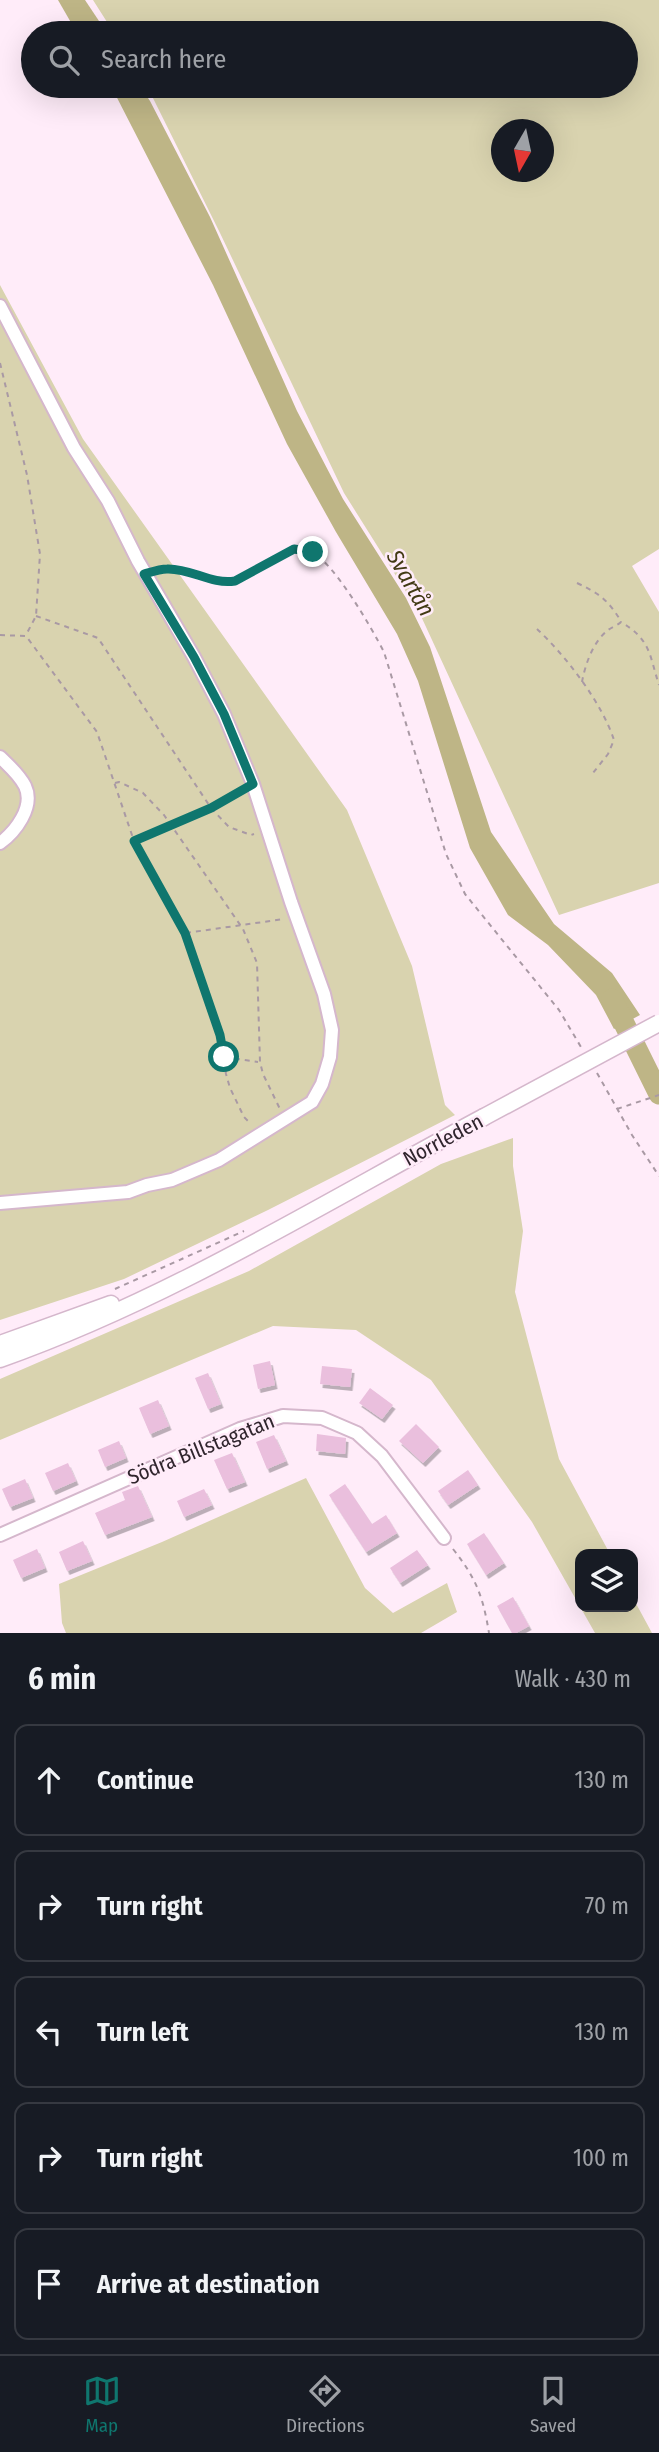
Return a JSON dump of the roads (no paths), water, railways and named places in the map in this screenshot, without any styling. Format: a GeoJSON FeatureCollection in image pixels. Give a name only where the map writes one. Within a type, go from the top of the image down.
{"type":"FeatureCollection","features":[{"type":"Feature","properties":{"kind":"main road","name":"Norrleden"},"geometry":{"type":"LineString","coordinates":[[0,1359],[90,1325],[226,1256],[659,1023]]}},
{"type":"Feature","properties":{"kind":"main road","name":"Norrleden"},"geometry":{"type":"LineString","coordinates":[[0,1344],[89,1313],[226,1256]]}},
{"type":"Feature","properties":{"kind":"street"},"geometry":{"type":"LineString","coordinates":[[0,306],[74,448],[108,501],[144,574],[194,657],[224,714],[253,784],[324,993],[332,1030],[330,1057],[322,1084],[312,1102],[219,1160],[172,1180],[128,1192],[0,1203]]}},
{"type":"Feature","properties":{"kind":"street"},"geometry":{"type":"LineString","coordinates":[[0,757],[13,768],[27,794],[19,824],[0,844]]}},
{"type":"Feature","properties":{"kind":"street","name":"Södra Billstagatan"},"geometry":{"type":"LineString","coordinates":[[0,1535],[240,1429],[284,1416],[322,1418],[357,1433],[382,1456],[444,1538]]}},
{"type":"Feature","properties":{"kind":"waterway","name":"Svartån"},"geometry":{"type":"LineString","coordinates":[[612,999],[659,1094]]}}]}
